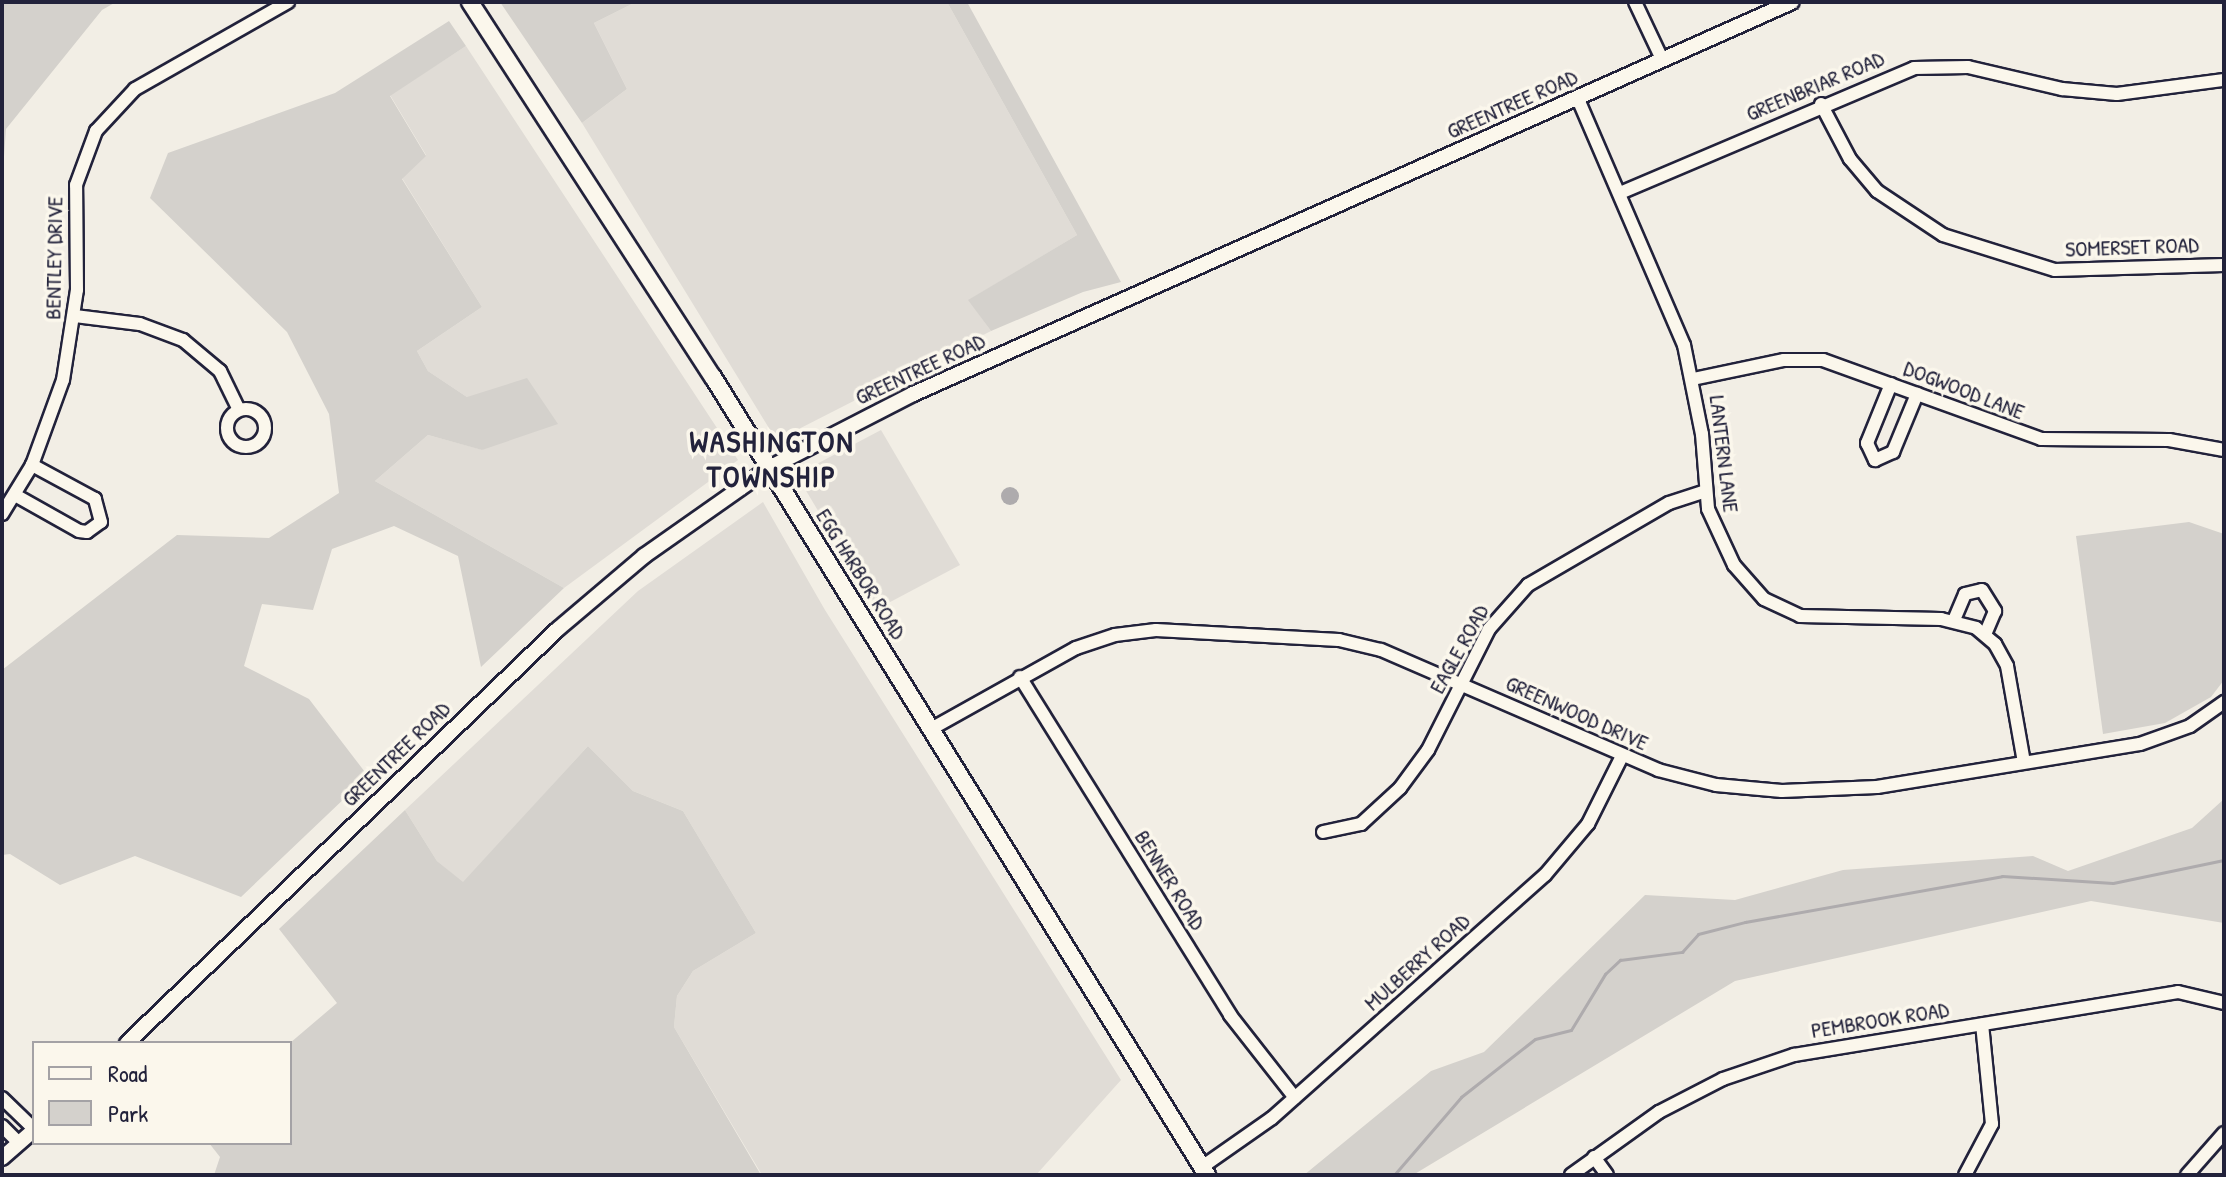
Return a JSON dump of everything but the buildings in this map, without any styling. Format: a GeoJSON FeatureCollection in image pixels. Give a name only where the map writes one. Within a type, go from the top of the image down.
{"type":"FeatureCollection","features":[{"type":"Feature","properties":{"kind":"main road","name":"EGG HARBOR ROAD"},"geometry":{"type":"LineString","coordinates":[[470,2],[769,468],[1204,1171]]}},
{"type":"Feature","properties":{"kind":"street","name":"BENTLEY DRIVE"},"geometry":{"type":"LineString","coordinates":[[2,514],[32,465],[63,380],[75,316],[76,185],[87,147],[107,114],[150,78],[288,2]]}},
{"type":"Feature","properties":{"kind":"street"},"geometry":{"type":"LineString","coordinates":[[1635,2],[1662,59]]}},
{"type":"Feature","properties":{"kind":"street","name":"GREENTREE ROAD"},"geometry":{"type":"LineString","coordinates":[[129,1041],[558,629],[644,556],[769,468],[913,394],[1792,2]]}},
{"type":"Feature","properties":{"kind":"street","name":"GREENBRIAR ROAD"},"geometry":{"type":"LineString","coordinates":[[1620,193],[1899,70],[1927,66],[1981,69],[2062,89],[2117,94],[2224,80]]}},
{"type":"Feature","properties":{"kind":"street","name":"LANTERN LANE"},"geometry":{"type":"LineString","coordinates":[[1578,99],[1671,308],[1693,379],[1705,491],[1720,545],[1742,577],[1775,607],[1826,619],[1954,620],[1985,634]]}},
{"type":"Feature","properties":{"kind":"street","name":"SOMERSET ROAD"},"geometry":{"type":"LineString","coordinates":[[1821,104],[1850,159],[1877,191],[1943,235],[2055,270],[2224,265]]}},
{"type":"Feature","properties":{"kind":"street"},"geometry":{"type":"LineString","coordinates":[[75,316],[140,324],[183,340],[220,371],[239,410]]}},
{"type":"Feature","properties":{"kind":"street","name":"DOGWOOD LANE"},"geometry":{"type":"LineString","coordinates":[[1693,379],[1812,359],[1844,365],[2041,439],[2087,443],[2169,440],[2224,450]]}},
{"type":"Feature","properties":{"kind":"street"},"geometry":{"type":"LineString","coordinates":[[1891,384],[1867,443],[1875,460],[1893,452],[1917,394]]}},
{"type":"Feature","properties":{"kind":"street"},"geometry":{"type":"LineString","coordinates":[[15,495],[79,531],[87,532],[101,522],[95,499],[32,465]]}},
{"type":"Feature","properties":{"kind":"street","name":"EAGLE ROAD"},"geometry":{"type":"LineString","coordinates":[[1323,832],[1361,824],[1400,788],[1428,750],[1489,629],[1528,585],[1669,503],[1705,491]]}},
{"type":"Feature","properties":{"kind":"street"},"geometry":{"type":"LineString","coordinates":[[1954,620],[1965,594],[1982,590],[1995,611],[1985,634],[2007,666],[2024,762]]}},
{"type":"Feature","properties":{"kind":"street","name":"GREENWOOD DRIVE"},"geometry":{"type":"LineString","coordinates":[[931,729],[1020,677],[1101,639],[1156,630],[1339,640],[1392,653],[1622,756],[1716,785],[1803,793],[1877,787],[2166,736],[2224,702]]}},
{"type":"Feature","properties":{"kind":"street","name":"BENNER ROAD"},"geometry":{"type":"LineString","coordinates":[[1020,677],[1230,1015],[1295,1098]]}},
{"type":"Feature","properties":{"kind":"street","name":"MULBERRY ROAD"},"geometry":{"type":"LineString","coordinates":[[1204,1171],[1295,1098],[1545,875],[1588,824],[1622,756]]}},
{"type":"Feature","properties":{"kind":"street","name":"PEMBROOK ROAD"},"geometry":{"type":"LineString","coordinates":[[1571,1175],[1671,1105],[1770,1062],[2178,992],[2224,1003]]}},
{"type":"Feature","properties":{"kind":"street"},"geometry":{"type":"LineString","coordinates":[[1965,1175],[1992,1124],[1982,1024]]}},
{"type":"Feature","properties":{"kind":"street"},"geometry":{"type":"LineString","coordinates":[[2,1098],[32,1128]]}},
{"type":"Feature","properties":{"kind":"street"},"geometry":{"type":"LineString","coordinates":[[2,1126],[19,1143]]}},
{"type":"Feature","properties":{"kind":"street"},"geometry":{"type":"LineString","coordinates":[[2,1158],[32,1132]]}},
{"type":"Feature","properties":{"kind":"street"},"geometry":{"type":"LineString","coordinates":[[2208,1175],[2192,1170],[2224,1133]]}},
{"type":"Feature","properties":{"kind":"street"},"geometry":{"type":"LineString","coordinates":[[1594,1157],[1607,1175]]}},
{"type":"Feature","properties":{"kind":"shaded area"},"geometry":{"type":"Polygon","coordinates":[[[636,2],[947,2],[1077,235],[969,300],[991,331],[785,436],[772,433],[582,123],[627,89],[594,23],[636,2]]]}},
{"type":"Feature","properties":{"kind":"shaded area"},"geometry":{"type":"Polygon","coordinates":[[[466,46],[738,460],[564,588],[375,481],[428,435],[483,450],[467,397],[428,371],[417,351],[482,307],[402,178],[426,155],[390,95],[466,46]]]}},
{"type":"Feature","properties":{"kind":"shaded area"},"geometry":{"type":"Polygon","coordinates":[[[881,430],[960,565],[877,609],[805,489],[811,467],[881,430]]]}},
{"type":"Feature","properties":{"kind":"shaded area"},"geometry":{"type":"Polygon","coordinates":[[[1010,487],[1019,496],[1010,505],[1001,496],[1010,487]]]}},
{"type":"Feature","properties":{"kind":"shaded area"},"geometry":{"type":"Polygon","coordinates":[[[763,502],[825,610],[1121,1080],[1036,1175],[762,1175],[674,1027],[677,996],[693,971],[756,933],[683,811],[633,791],[588,746],[463,883],[437,861],[405,810],[638,591],[763,502]]]}},
{"type":"Feature","properties":{"kind":"green space"},"geometry":{"type":"Polygon","coordinates":[[[2,2],[116,2],[102,10],[6,129],[2,184],[2,2]]]}},
{"type":"Feature","properties":{"kind":"green space"},"geometry":{"type":"Polygon","coordinates":[[[500,2],[636,2],[594,23],[627,89],[582,123],[500,2]]]}},
{"type":"Feature","properties":{"kind":"green space"},"geometry":{"type":"Polygon","coordinates":[[[947,2],[967,2],[1121,282],[1083,292],[991,331],[968,300],[1077,235],[947,2]]]}},
{"type":"Feature","properties":{"kind":"green space"},"geometry":{"type":"Polygon","coordinates":[[[449,21],[466,46],[390,96],[426,156],[402,179],[482,307],[417,351],[428,371],[467,397],[527,378],[558,424],[482,450],[428,435],[375,481],[564,588],[481,667],[458,556],[394,526],[332,549],[313,610],[262,604],[244,666],[309,699],[368,776],[241,897],[135,856],[60,885],[10,854],[2,855],[2,670],[177,535],[269,538],[339,493],[329,414],[287,332],[150,198],[168,153],[335,93],[449,21]]]}},
{"type":"Feature","properties":{"kind":"green space"},"geometry":{"type":"Polygon","coordinates":[[[2189,522],[2224,534],[2224,680],[2211,697],[2165,723],[2103,734],[2076,536],[2189,522]]]}},
{"type":"Feature","properties":{"kind":"green space"},"geometry":{"type":"Polygon","coordinates":[[[588,746],[633,791],[683,811],[756,933],[693,971],[677,996],[674,1027],[761,1175],[214,1175],[220,1157],[211,1145],[292,1145],[292,1041],[337,1003],[279,929],[405,810],[437,861],[463,882],[588,746]]]}},
{"type":"Feature","properties":{"kind":"green space"},"geometry":{"type":"Polygon","coordinates":[[[2224,799],[2224,923],[2091,901],[1735,981],[1413,1175],[1304,1175],[1431,1071],[1484,1052],[1645,895],[1735,900],[1843,870],[2033,856],[2068,871],[2192,828],[2224,799]]]}},
{"type":"Feature","properties":{"kind":"waterway"},"geometry":{"type":"LineString","coordinates":[[1394,1175],[1461,1097],[1535,1039],[1571,1030],[1605,974],[1620,960],[1682,952],[1698,934],[1745,922],[2002,876],[2113,883],[2224,860]]}},
{"type":"Feature","properties":{"kind":"district","name":"WASHINGTON TOWNSHIP"},"geometry":{"type":"Point","coordinates":[772,458]}}]}
